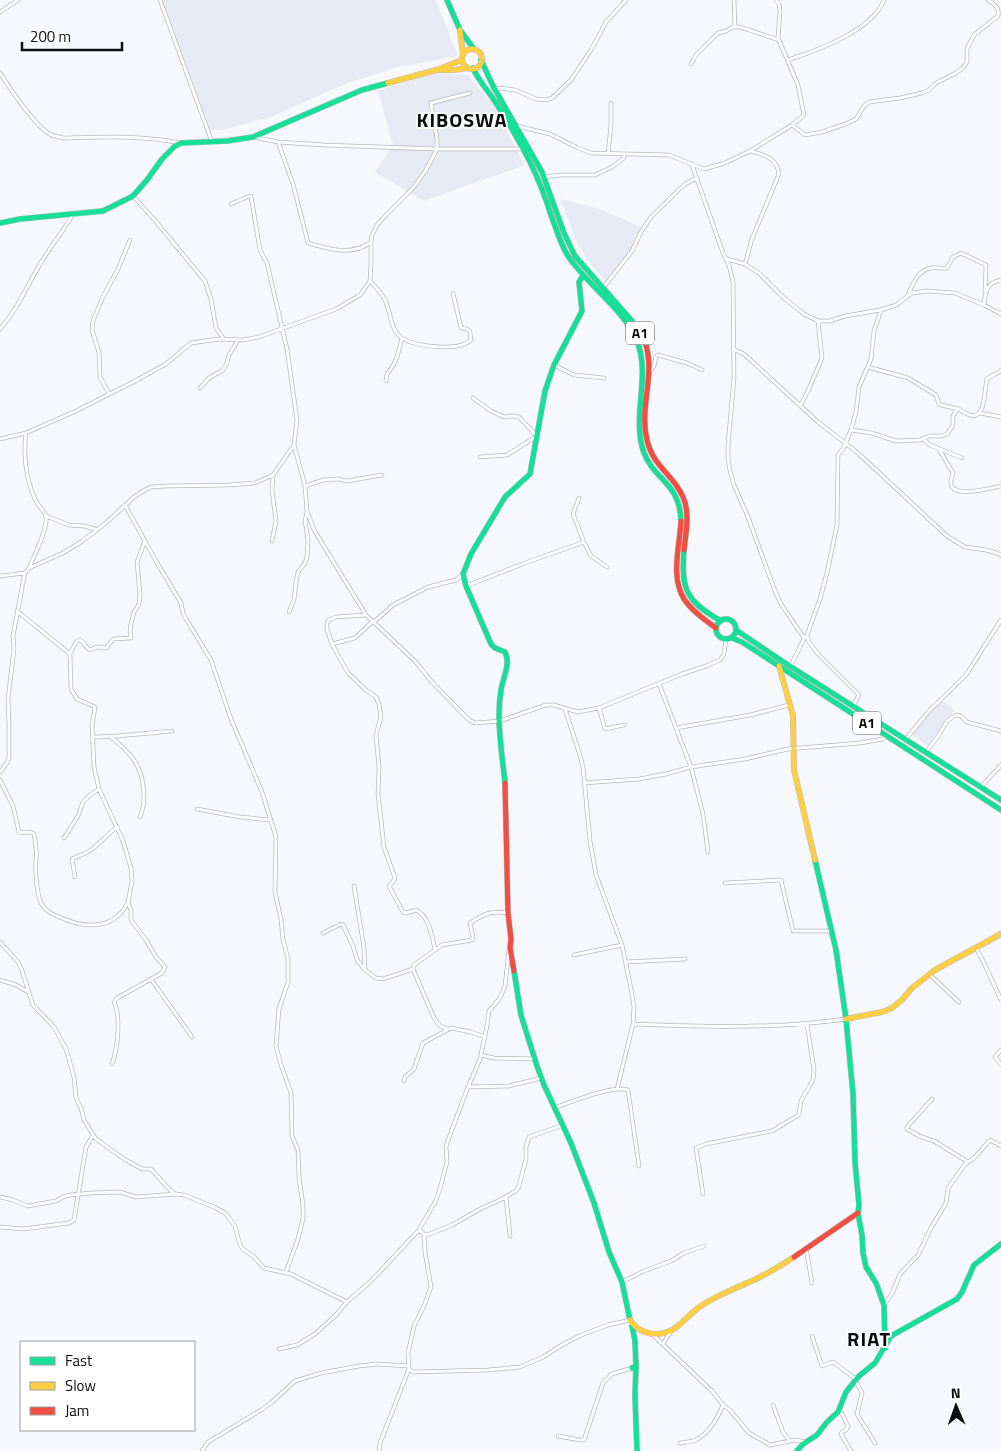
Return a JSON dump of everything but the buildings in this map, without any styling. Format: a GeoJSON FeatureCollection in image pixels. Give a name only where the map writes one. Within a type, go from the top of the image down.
{"type":"FeatureCollection","features":[{"type":"Feature","properties":{"kind":"main road","name":"A1"},"geometry":{"type":"LineString","coordinates":[[447,0],[460,30],[474,49],[480,53],[488,78],[543,178],[572,251],[634,323],[642,337],[648,353],[645,429],[647,440],[657,462],[676,484],[685,500],[686,521],[682,561],[683,581],[692,600],[708,615],[721,621],[727,620],[732,622],[736,630],[790,667],[1001,800]]}},
{"type":"Feature","properties":{"kind":"main road","name":"A1"},"geometry":{"type":"LineString","coordinates":[[460,30],[462,58],[492,98],[523,149],[539,182],[564,248],[583,276],[626,323],[639,344],[643,364],[640,414],[641,441],[650,464],[676,495],[680,509],[681,524],[676,571],[678,586],[687,603],[700,617],[716,628],[722,638],[742,642],[1001,810]]}},
{"type":"Feature","properties":{"kind":"main road"},"geometry":{"type":"LineString","coordinates":[[436,70],[462,58],[468,50],[474,49]]}},
{"type":"Feature","properties":{"kind":"main road"},"geometry":{"type":"LineString","coordinates":[[0,223],[20,219],[103,211],[133,196],[148,180],[162,159],[175,146],[181,143],[227,141],[253,137],[362,90],[414,74],[479,66],[482,60]]}},
{"type":"Feature","properties":{"kind":"main road"},"geometry":{"type":"LineString","coordinates":[[583,276],[579,282],[582,311],[554,365],[542,404],[530,474],[505,497],[471,554],[463,574],[466,586],[491,644],[507,654],[506,670],[501,690],[500,721],[506,802],[510,948],[519,1005],[541,1078],[563,1125],[594,1203],[609,1252],[622,1282],[635,1341],[637,1451]]}},
{"type":"Feature","properties":{"kind":"main road"},"geometry":{"type":"LineString","coordinates":[[716,628],[721,621]]}},
{"type":"Feature","properties":{"kind":"main road"},"geometry":{"type":"LineString","coordinates":[[729,638],[736,630]]}},
{"type":"Feature","properties":{"kind":"main road"},"geometry":{"type":"LineString","coordinates":[[779,665],[793,716],[794,770],[797,786],[836,950],[846,1019],[853,1094],[858,1213],[866,1267],[876,1283],[884,1306],[885,1348]]}},
{"type":"Feature","properties":{"kind":"main road"},"geometry":{"type":"LineString","coordinates":[[846,1019],[882,1012],[892,1008],[929,974],[1001,934]]}},
{"type":"Feature","properties":{"kind":"main road"},"geometry":{"type":"LineString","coordinates":[[631,1323],[644,1333],[666,1333],[671,1331],[698,1308],[720,1294],[767,1274],[858,1213]]}},
{"type":"Feature","properties":{"kind":"main road"},"geometry":{"type":"LineString","coordinates":[[797,1451],[817,1435],[826,1422],[840,1410],[844,1395],[856,1379],[875,1363],[893,1335],[957,1299],[974,1265],[1001,1244]]}},
{"type":"Feature","properties":{"kind":"street"},"geometry":{"type":"LineString","coordinates":[[0,12],[18,0]]}},
{"type":"Feature","properties":{"kind":"street"},"geometry":{"type":"LineString","coordinates":[[160,0],[212,142]]}},
{"type":"Feature","properties":{"kind":"street"},"geometry":{"type":"LineString","coordinates":[[494,89],[515,90],[536,99],[546,100],[552,98],[571,80],[591,50],[606,22],[626,0]]}},
{"type":"Feature","properties":{"kind":"street"},"geometry":{"type":"LineString","coordinates":[[734,0],[736,27]]}},
{"type":"Feature","properties":{"kind":"street"},"geometry":{"type":"LineString","coordinates":[[516,126],[550,134],[585,151],[608,154],[669,155],[702,169],[725,163],[750,151],[792,125],[803,117],[804,112],[798,85],[779,40],[779,6],[776,0]]}},
{"type":"Feature","properties":{"kind":"street"},"geometry":{"type":"LineString","coordinates":[[788,60],[823,47],[860,28],[879,10],[884,0]]}},
{"type":"Feature","properties":{"kind":"street"},"geometry":{"type":"LineString","coordinates":[[792,125],[805,136],[822,132],[856,118],[869,102],[922,94],[941,80],[956,73],[967,62],[967,48],[974,35],[998,16],[997,8],[988,0]]}},
{"type":"Feature","properties":{"kind":"street"},"geometry":{"type":"LineString","coordinates":[[691,64],[696,55],[718,32],[726,32],[732,28],[736,27],[779,40]]}},
{"type":"Feature","properties":{"kind":"street"},"geometry":{"type":"LineString","coordinates":[[0,73],[17,98],[41,126],[52,135],[63,138],[137,138],[181,143]]}},
{"type":"Feature","properties":{"kind":"street"},"geometry":{"type":"LineString","coordinates":[[0,439],[26,433],[76,411],[166,364],[191,343],[224,338],[238,340],[259,337],[336,309],[360,295],[370,281],[371,242],[377,225],[414,187],[437,149],[431,103],[470,93]]}},
{"type":"Feature","properties":{"kind":"street"},"geometry":{"type":"LineString","coordinates":[[608,154],[611,103]]}},
{"type":"Feature","properties":{"kind":"street"},"geometry":{"type":"LineString","coordinates":[[253,137],[278,142],[437,149],[523,149]]}},
{"type":"Feature","properties":{"kind":"street"},"geometry":{"type":"LineString","coordinates":[[278,142],[293,184],[308,243],[330,250],[346,250],[358,249],[371,242]]}},
{"type":"Feature","properties":{"kind":"street"},"geometry":{"type":"LineString","coordinates":[[745,264],[752,239],[779,174],[778,166],[768,156],[750,151]]}},
{"type":"Feature","properties":{"kind":"street"},"geometry":{"type":"LineString","coordinates":[[543,178],[561,175],[595,175],[612,167],[624,158],[624,154]]}},
{"type":"Feature","properties":{"kind":"street"},"geometry":{"type":"LineString","coordinates":[[692,165],[733,282],[734,348],[728,458],[734,485],[775,591],[782,604],[818,654],[859,695],[853,706]]}},
{"type":"Feature","properties":{"kind":"street"},"geometry":{"type":"LineString","coordinates":[[603,289],[632,251],[641,232],[651,218],[685,184],[697,178]]}},
{"type":"Feature","properties":{"kind":"street"},"geometry":{"type":"LineString","coordinates":[[133,196],[205,281],[211,299],[216,328],[224,338]]}},
{"type":"Feature","properties":{"kind":"street"},"geometry":{"type":"LineString","coordinates":[[231,204],[251,196],[260,250],[267,263],[282,328],[297,420],[294,445],[305,486],[307,511],[314,530],[366,615],[416,662],[431,681],[469,720],[475,723],[500,721],[554,705],[578,712],[599,708],[720,660],[729,638]]}},
{"type":"Feature","properties":{"kind":"street"},"geometry":{"type":"LineString","coordinates":[[0,329],[8,321],[19,304],[40,264],[73,214]]}},
{"type":"Feature","properties":{"kind":"street"},"geometry":{"type":"LineString","coordinates":[[109,394],[100,377],[98,352],[92,330],[93,321],[130,240]]}},
{"type":"Feature","properties":{"kind":"street"},"geometry":{"type":"LineString","coordinates":[[908,295],[922,271],[930,268],[947,268],[953,257],[961,253],[986,265],[984,305]]}},
{"type":"Feature","properties":{"kind":"street"},"geometry":{"type":"LineString","coordinates":[[726,258],[745,264],[760,274],[785,299],[804,314],[818,320],[830,320],[881,310],[896,305],[912,293],[927,291],[955,293],[1001,314]]}},
{"type":"Feature","properties":{"kind":"street"},"geometry":{"type":"LineString","coordinates":[[985,292],[986,288],[994,282],[1001,280]]}},
{"type":"Feature","properties":{"kind":"street"},"geometry":{"type":"LineString","coordinates":[[370,281],[384,298],[392,324],[402,338],[424,345],[458,346],[471,340],[470,332],[467,329],[461,328],[453,293]]}},
{"type":"Feature","properties":{"kind":"street"},"geometry":{"type":"LineString","coordinates":[[790,667],[806,636],[820,599],[827,573],[837,524],[837,460],[851,430],[856,412],[859,387],[868,368],[874,332],[881,310]]}},
{"type":"Feature","properties":{"kind":"street"},"geometry":{"type":"LineString","coordinates":[[800,406],[822,358],[818,320]]}},
{"type":"Feature","properties":{"kind":"street"},"geometry":{"type":"LineString","coordinates":[[386,381],[387,374],[396,363],[402,338]]}},
{"type":"Feature","properties":{"kind":"street"},"geometry":{"type":"LineString","coordinates":[[200,388],[209,378],[224,370],[229,354],[238,340]]}},
{"type":"Feature","properties":{"kind":"street"},"geometry":{"type":"LineString","coordinates":[[734,348],[744,354],[800,406],[864,459],[947,536],[965,547],[986,550],[1001,555]]}},
{"type":"Feature","properties":{"kind":"street"},"geometry":{"type":"LineString","coordinates":[[648,373],[653,368],[656,356],[658,355],[687,363],[702,370]]}},
{"type":"Feature","properties":{"kind":"street"},"geometry":{"type":"LineString","coordinates":[[554,365],[574,375],[604,378]]}},
{"type":"Feature","properties":{"kind":"street"},"geometry":{"type":"LineString","coordinates":[[868,368],[911,379],[936,395],[939,404],[954,407],[970,416],[980,413],[1001,417]]}},
{"type":"Feature","properties":{"kind":"street"},"geometry":{"type":"LineString","coordinates":[[980,413],[988,379],[997,375],[1001,370]]}},
{"type":"Feature","properties":{"kind":"street"},"geometry":{"type":"LineString","coordinates":[[473,398],[491,411],[504,417],[519,417],[537,436],[507,455],[480,457]]}},
{"type":"Feature","properties":{"kind":"street"},"geometry":{"type":"LineString","coordinates":[[851,430],[876,434],[896,441],[942,436],[947,434],[953,425],[954,414],[959,410]]}},
{"type":"Feature","properties":{"kind":"street"},"geometry":{"type":"LineString","coordinates":[[26,433],[24,456],[28,479],[36,502],[46,516],[69,525],[96,529]]}},
{"type":"Feature","properties":{"kind":"street"},"geometry":{"type":"LineString","coordinates":[[923,439],[930,445],[962,458]]}},
{"type":"Feature","properties":{"kind":"street"},"geometry":{"type":"LineString","coordinates":[[272,541],[276,521],[272,490],[273,475],[294,445]]}},
{"type":"Feature","properties":{"kind":"street"},"geometry":{"type":"LineString","coordinates":[[939,449],[953,473],[950,484],[958,491],[979,491],[1001,486]]}},
{"type":"Feature","properties":{"kind":"street"},"geometry":{"type":"LineString","coordinates":[[29,568],[63,553],[81,542],[106,523],[134,497],[151,487],[251,484],[273,475]]}},
{"type":"Feature","properties":{"kind":"street"},"geometry":{"type":"LineString","coordinates":[[305,486],[323,480],[338,478],[353,480],[382,475]]}},
{"type":"Feature","properties":{"kind":"street"},"geometry":{"type":"LineString","coordinates":[[579,498],[573,514],[584,542],[591,556],[607,567]]}},
{"type":"Feature","properties":{"kind":"street"},"geometry":{"type":"LineString","coordinates":[[124,505],[181,603],[186,619],[211,660],[231,719],[262,792],[276,838],[275,892],[288,959],[288,982],[279,1009],[276,1046],[291,1094],[292,1136],[298,1150],[299,1178],[303,1205],[303,1219],[286,1272]]}},
{"type":"Feature","properties":{"kind":"street"},"geometry":{"type":"LineString","coordinates":[[289,612],[294,600],[298,572],[307,557],[308,540],[305,520],[307,511]]}},
{"type":"Feature","properties":{"kind":"street"},"geometry":{"type":"LineString","coordinates":[[0,772],[9,757],[8,699],[17,610],[25,573],[29,568],[45,527],[46,516]]}},
{"type":"Feature","properties":{"kind":"street"},"geometry":{"type":"LineString","coordinates":[[0,780],[13,806],[19,832],[31,832],[34,834],[37,888],[42,906],[49,912],[71,923],[88,926],[113,920],[124,910],[128,903],[132,881],[131,868],[123,841],[98,789],[92,737],[95,707],[78,699],[71,689],[70,654],[79,640],[90,650],[97,647],[106,648],[113,639],[131,638],[131,624],[140,600],[137,562],[145,541]]}},
{"type":"Feature","properties":{"kind":"street"},"geometry":{"type":"LineString","coordinates":[[466,586],[534,559],[584,542]]}},
{"type":"Feature","properties":{"kind":"street"},"geometry":{"type":"LineString","coordinates":[[33,558],[40,564]]}},
{"type":"Feature","properties":{"kind":"street"},"geometry":{"type":"LineString","coordinates":[[0,576],[25,573]]}},
{"type":"Feature","properties":{"kind":"street"},"geometry":{"type":"LineString","coordinates":[[332,644],[355,638],[393,605],[428,587],[456,580],[463,574]]}},
{"type":"Feature","properties":{"kind":"street"},"geometry":{"type":"LineString","coordinates":[[17,610],[70,654]]}},
{"type":"Feature","properties":{"kind":"street"},"geometry":{"type":"LineString","coordinates":[[366,615],[336,617],[327,622],[327,630],[332,644],[348,673],[360,686],[376,697],[379,704],[381,717],[376,735],[379,768],[378,790],[384,847],[395,878],[389,887],[403,912],[416,910],[420,913],[428,924],[435,949]]}},
{"type":"Feature","properties":{"kind":"street"},"geometry":{"type":"LineString","coordinates":[[906,739],[929,711],[966,675],[1001,620]]}},
{"type":"Feature","properties":{"kind":"street"},"geometry":{"type":"LineString","coordinates":[[658,684],[692,768],[703,814],[708,852]]}},
{"type":"Feature","properties":{"kind":"street"},"geometry":{"type":"LineString","coordinates":[[676,728],[750,715],[789,705]]}},
{"type":"Feature","properties":{"kind":"street"},"geometry":{"type":"LineString","coordinates":[[599,708],[605,729],[624,725]]}},
{"type":"Feature","properties":{"kind":"street"},"geometry":{"type":"LineString","coordinates":[[564,709],[579,752],[596,875],[622,944],[634,1007],[634,1015],[616,1089]]}},
{"type":"Feature","properties":{"kind":"street"},"geometry":{"type":"LineString","coordinates":[[926,752],[947,721],[956,716],[961,716],[967,722],[1001,731]]}},
{"type":"Feature","properties":{"kind":"street"},"geometry":{"type":"LineString","coordinates":[[92,737],[172,731]]}},
{"type":"Feature","properties":{"kind":"street"},"geometry":{"type":"LineString","coordinates":[[584,783],[639,780],[793,748],[860,743],[883,739],[886,735]]}},
{"type":"Feature","properties":{"kind":"street"},"geometry":{"type":"LineString","coordinates":[[111,737],[131,756],[138,768],[143,794],[140,817]]}},
{"type":"Feature","properties":{"kind":"street"},"geometry":{"type":"LineString","coordinates":[[980,787],[1001,765]]}},
{"type":"Feature","properties":{"kind":"street"},"geometry":{"type":"LineString","coordinates":[[64,838],[78,816],[83,802],[98,789]]}},
{"type":"Feature","properties":{"kind":"street"},"geometry":{"type":"LineString","coordinates":[[198,809],[240,817],[270,820]]}},
{"type":"Feature","properties":{"kind":"street"},"geometry":{"type":"LineString","coordinates":[[76,877],[72,860],[97,846],[110,832],[117,828]]}},
{"type":"Feature","properties":{"kind":"street"},"geometry":{"type":"LineString","coordinates":[[725,883],[781,880],[793,931],[831,932]]}},
{"type":"Feature","properties":{"kind":"street"},"geometry":{"type":"LineString","coordinates":[[354,886],[364,948],[365,970]]}},
{"type":"Feature","properties":{"kind":"street"},"geometry":{"type":"LineString","coordinates":[[112,1064],[116,1053],[118,1026],[114,1002],[117,998],[162,972],[164,966],[132,921],[128,903]]}},
{"type":"Feature","properties":{"kind":"street"},"geometry":{"type":"LineString","coordinates":[[323,933],[341,924],[343,925],[357,960],[365,970],[376,978],[384,979],[412,969],[415,963],[444,944],[472,940],[470,923],[484,914],[491,912],[508,913]]}},
{"type":"Feature","properties":{"kind":"street"},"geometry":{"type":"LineString","coordinates":[[0,942],[22,968],[35,1008],[54,1027],[66,1049],[74,1077],[76,1098],[84,1120],[93,1135],[105,1147],[124,1160],[142,1169],[151,1169],[176,1194]]}},
{"type":"Feature","properties":{"kind":"street"},"geometry":{"type":"LineString","coordinates":[[574,955],[622,944]]}},
{"type":"Feature","properties":{"kind":"street"},"geometry":{"type":"LineString","coordinates":[[975,947],[1001,1000]]}},
{"type":"Feature","properties":{"kind":"street"},"geometry":{"type":"LineString","coordinates":[[279,1349],[301,1344],[315,1334],[371,1281],[420,1230],[427,1218],[437,1197],[447,1162],[446,1147],[481,1055],[488,1010],[500,998],[505,986],[510,948]]}},
{"type":"Feature","properties":{"kind":"street"},"geometry":{"type":"LineString","coordinates":[[626,962],[685,959]]}},
{"type":"Feature","properties":{"kind":"street"},"geometry":{"type":"LineString","coordinates":[[412,969],[434,1018],[440,1026],[485,1037]]}},
{"type":"Feature","properties":{"kind":"street"},"geometry":{"type":"LineString","coordinates":[[929,974],[960,1002]]}},
{"type":"Feature","properties":{"kind":"street"},"geometry":{"type":"LineString","coordinates":[[151,979],[192,1037]]}},
{"type":"Feature","properties":{"kind":"street"},"geometry":{"type":"LineString","coordinates":[[0,980],[29,992]]}},
{"type":"Feature","properties":{"kind":"street"},"geometry":{"type":"LineString","coordinates":[[632,1024],[768,1027],[846,1019]]}},
{"type":"Feature","properties":{"kind":"street"},"geometry":{"type":"LineString","coordinates":[[703,1194],[696,1148],[706,1144],[772,1131],[799,1114],[800,1101],[813,1080],[814,1070],[807,1024]]}},
{"type":"Feature","properties":{"kind":"street"},"geometry":{"type":"LineString","coordinates":[[404,1081],[407,1075],[414,1069],[423,1042],[448,1028]]}},
{"type":"Feature","properties":{"kind":"street"},"geometry":{"type":"LineString","coordinates":[[1001,1050],[995,1057],[1001,1065]]}},
{"type":"Feature","properties":{"kind":"street"},"geometry":{"type":"LineString","coordinates":[[481,1055],[494,1058],[535,1059]]}},
{"type":"Feature","properties":{"kind":"street"},"geometry":{"type":"LineString","coordinates":[[468,1087],[509,1086],[541,1078]]}},
{"type":"Feature","properties":{"kind":"street"},"geometry":{"type":"LineString","coordinates":[[554,1108],[616,1089],[628,1090],[630,1093],[639,1166]]}},
{"type":"Feature","properties":{"kind":"street"},"geometry":{"type":"LineString","coordinates":[[932,1099],[907,1129],[918,1136],[934,1141],[968,1162]]}},
{"type":"Feature","properties":{"kind":"street"},"geometry":{"type":"LineString","coordinates":[[424,1234],[427,1235],[452,1225],[506,1197],[517,1189],[526,1159],[526,1147],[529,1137],[563,1125]]}},
{"type":"Feature","properties":{"kind":"street"},"geometry":{"type":"LineString","coordinates":[[0,1227],[23,1228],[69,1223],[74,1220],[86,1147],[93,1135]]}},
{"type":"Feature","properties":{"kind":"street"},"geometry":{"type":"LineString","coordinates":[[884,1306],[892,1294],[900,1274],[918,1255],[946,1203],[948,1188],[968,1162],[990,1140],[1001,1146]]}},
{"type":"Feature","properties":{"kind":"street"},"geometry":{"type":"LineString","coordinates":[[0,1197],[28,1206],[56,1202],[63,1197],[77,1195],[120,1192],[136,1197],[184,1195],[225,1213],[235,1226],[240,1245],[264,1268],[286,1272],[320,1287],[347,1302]]}},
{"type":"Feature","properties":{"kind":"street"},"geometry":{"type":"LineString","coordinates":[[506,1197],[510,1236]]}},
{"type":"Feature","properties":{"kind":"street"},"geometry":{"type":"LineString","coordinates":[[379,1451],[380,1443],[409,1367],[408,1352],[414,1326],[431,1287],[424,1234],[420,1230]]}},
{"type":"Feature","properties":{"kind":"street"},"geometry":{"type":"LineString","coordinates":[[622,1282],[704,1246]]}},
{"type":"Feature","properties":{"kind":"street"},"geometry":{"type":"LineString","coordinates":[[806,1248],[812,1283]]}},
{"type":"Feature","properties":{"kind":"street"},"geometry":{"type":"LineString","coordinates":[[202,1451],[208,1442],[261,1410],[295,1381],[321,1373],[376,1364],[409,1367],[413,1372],[488,1370],[520,1367],[544,1357],[579,1336],[608,1325],[631,1323]]}},
{"type":"Feature","properties":{"kind":"street"},"geometry":{"type":"LineString","coordinates":[[663,1344],[671,1331]]}},
{"type":"Feature","properties":{"kind":"street"},"geometry":{"type":"LineString","coordinates":[[652,1334],[712,1391],[749,1433],[765,1443],[774,1445],[788,1440],[806,1442]]}},
{"type":"Feature","properties":{"kind":"street"},"geometry":{"type":"LineString","coordinates":[[812,1336],[822,1366],[833,1362],[856,1379],[862,1393],[857,1414],[875,1443]]}},
{"type":"Feature","properties":{"kind":"street"},"geometry":{"type":"LineString","coordinates":[[558,1436],[584,1440],[603,1383],[612,1374],[634,1367]]}},
{"type":"Feature","properties":{"kind":"street"},"geometry":{"type":"LineString","coordinates":[[680,1443],[694,1440],[715,1423],[723,1405]]}},
{"type":"Feature","properties":{"kind":"street"},"geometry":{"type":"LineString","coordinates":[[773,1405],[788,1440]]}},
{"type":"Feature","properties":{"kind":"street"},"geometry":{"type":"LineString","coordinates":[[840,1410],[848,1426],[841,1434],[851,1451]]}},
{"type":"Feature","properties":{"kind":"shaded area"},"geometry":{"type":"Polygon","coordinates":[[[162,0],[436,0],[458,56],[398,67],[347,83],[271,117],[222,130],[209,130],[162,0]]]}},
{"type":"Feature","properties":{"kind":"shaded area","name":"KIBOSWA"},"geometry":{"type":"Polygon","coordinates":[[[435,73],[468,75],[494,106],[525,165],[424,201],[375,172],[393,145],[378,91],[435,73]]]}},
{"type":"Feature","properties":{"kind":"shaded area"},"geometry":{"type":"Polygon","coordinates":[[[560,199],[597,208],[641,227],[633,249],[607,283],[592,266],[578,245],[560,199]]]}},
{"type":"Feature","properties":{"kind":"shaded area"},"geometry":{"type":"Polygon","coordinates":[[[943,701],[955,711],[928,746],[911,734],[929,713],[943,701]]]}},
{"type":"Feature","properties":{"kind":"traffic: fast"},"geometry":{"type":"LineString","coordinates":[[447,0],[460,30],[474,49]]}},
{"type":"Feature","properties":{"kind":"traffic: fast"},"geometry":{"type":"LineString","coordinates":[[481,60],[493,86],[542,172],[564,233],[575,256],[632,321],[646,345]]}},
{"type":"Feature","properties":{"kind":"traffic: fast"},"geometry":{"type":"LineString","coordinates":[[473,68],[522,146],[568,256],[623,318],[637,341],[641,354],[642,368],[639,423],[643,450],[653,469],[676,497],[681,521]]}},
{"type":"Feature","properties":{"kind":"traffic: fast"},"geometry":{"type":"LineString","coordinates":[[0,223],[20,219],[103,211],[133,196],[162,159],[175,146],[181,143],[227,141],[253,137],[362,90],[388,83]]}},
{"type":"Feature","properties":{"kind":"traffic: fast"},"geometry":{"type":"LineString","coordinates":[[505,783],[499,713],[507,656],[505,652],[491,644],[466,586],[463,574],[471,554],[505,497],[530,474],[545,391],[554,365],[582,311],[579,282],[583,276]]}},
{"type":"Feature","properties":{"kind":"traffic: fast"},"geometry":{"type":"LineString","coordinates":[[684,550],[684,575],[688,593],[700,607],[721,621]]}},
{"type":"Feature","properties":{"kind":"traffic: fast"},"geometry":{"type":"LineString","coordinates":[[726,619],[733,622],[736,629],[733,636],[726,639],[719,636],[716,629],[719,622],[726,619]]}},
{"type":"Feature","properties":{"kind":"traffic: fast"},"geometry":{"type":"LineString","coordinates":[[736,630],[1001,800]]}},
{"type":"Feature","properties":{"kind":"traffic: fast"},"geometry":{"type":"LineString","coordinates":[[732,638],[742,642],[1001,810]]}},
{"type":"Feature","properties":{"kind":"traffic: fast"},"geometry":{"type":"LineString","coordinates":[[815,860],[836,950],[846,1019],[853,1094],[858,1213],[863,1253],[866,1267],[876,1283],[884,1305],[885,1348]]}},
{"type":"Feature","properties":{"kind":"traffic: fast"},"geometry":{"type":"LineString","coordinates":[[514,971],[521,1015],[537,1066],[571,1143],[594,1203],[609,1252],[622,1282],[630,1320]]}},
{"type":"Feature","properties":{"kind":"traffic: fast"},"geometry":{"type":"LineString","coordinates":[[797,1451],[803,1444],[817,1435],[838,1412],[846,1392],[859,1376],[875,1363],[891,1336],[957,1299],[974,1265],[1001,1244]]}},
{"type":"Feature","properties":{"kind":"traffic: fast"},"geometry":{"type":"LineString","coordinates":[[632,1326],[636,1366],[632,1368]]}},
{"type":"Feature","properties":{"kind":"traffic: fast"},"geometry":{"type":"LineString","coordinates":[[636,1366],[637,1451]]}},
{"type":"Feature","properties":{"kind":"traffic: slow"},"geometry":{"type":"LineString","coordinates":[[460,30],[463,55]]}},
{"type":"Feature","properties":{"kind":"traffic: slow"},"geometry":{"type":"LineString","coordinates":[[472,49],[479,52],[482,59],[479,66],[472,69],[465,66],[462,59],[465,52],[472,49]]}},
{"type":"Feature","properties":{"kind":"traffic: slow"},"geometry":{"type":"LineString","coordinates":[[388,83],[436,70],[462,60]]}},
{"type":"Feature","properties":{"kind":"traffic: slow"},"geometry":{"type":"LineString","coordinates":[[438,70],[467,68]]}},
{"type":"Feature","properties":{"kind":"traffic: slow"},"geometry":{"type":"LineString","coordinates":[[779,666],[793,716],[794,770],[815,860]]}},
{"type":"Feature","properties":{"kind":"traffic: slow"},"geometry":{"type":"LineString","coordinates":[[846,1019],[882,1012],[892,1008],[912,988],[935,970],[1001,934]]}},
{"type":"Feature","properties":{"kind":"traffic: slow"},"geometry":{"type":"LineString","coordinates":[[630,1320],[637,1328],[645,1332],[664,1333],[678,1326],[698,1308],[722,1294],[777,1268],[794,1257]]}},
{"type":"Feature","properties":{"kind":"traffic: jam"},"geometry":{"type":"LineString","coordinates":[[646,345],[649,369],[645,417],[647,440],[654,457],[683,497],[687,523],[684,550]]}},
{"type":"Feature","properties":{"kind":"traffic: jam"},"geometry":{"type":"LineString","coordinates":[[681,521],[677,581],[684,599],[699,615],[716,628]]}},
{"type":"Feature","properties":{"kind":"traffic: jam"},"geometry":{"type":"LineString","coordinates":[[505,783],[508,913],[511,939],[510,948],[514,971]]}},
{"type":"Feature","properties":{"kind":"traffic: jam"},"geometry":{"type":"LineString","coordinates":[[794,1257],[858,1213]]}},
{"type":"Feature","properties":{"kind":"district","name":"KIBOSWA"},"geometry":{"type":"Point","coordinates":[462,120]}},
{"type":"Feature","properties":{"kind":"district","name":"RIAT"},"geometry":{"type":"Point","coordinates":[869,1339]}}]}
